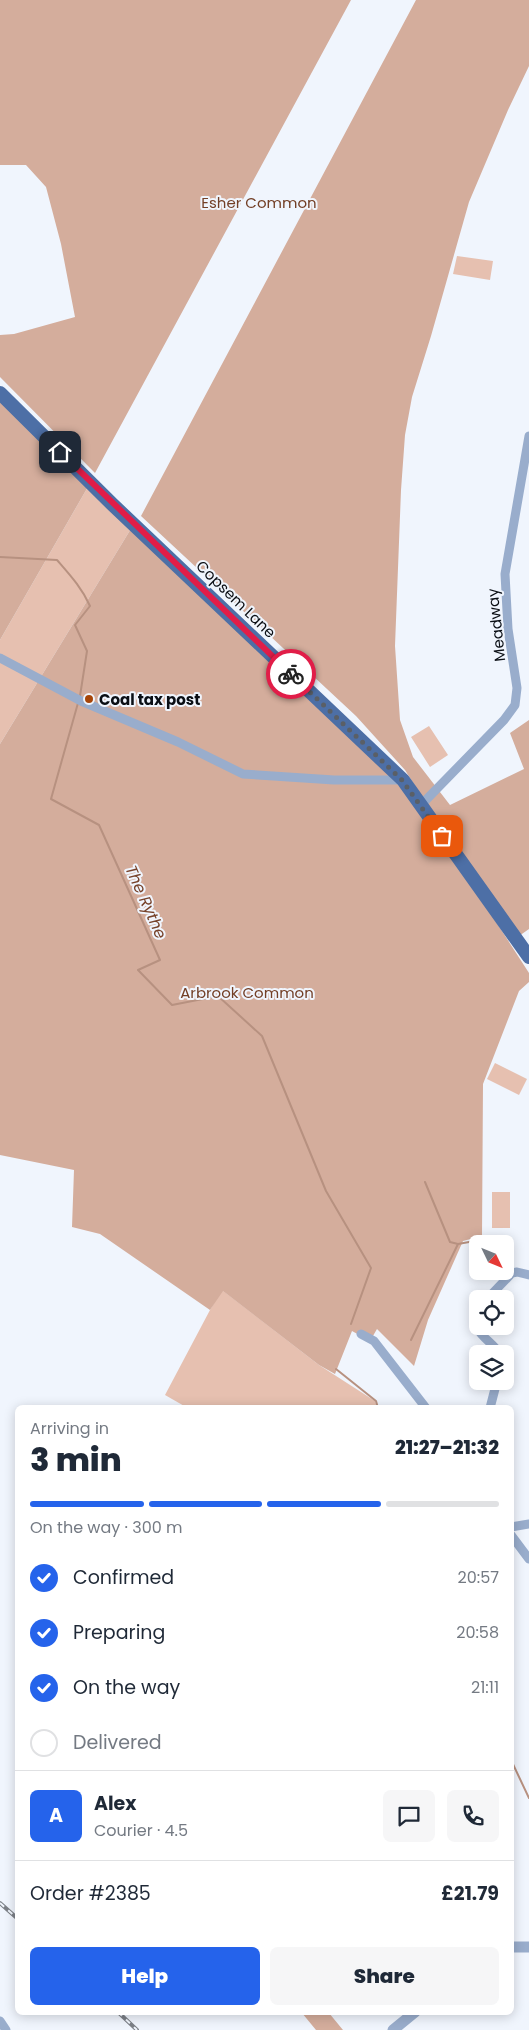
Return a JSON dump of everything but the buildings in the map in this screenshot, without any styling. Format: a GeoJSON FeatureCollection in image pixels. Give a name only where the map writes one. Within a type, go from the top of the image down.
{"type":"FeatureCollection","features":[{"type":"Feature","properties":{"kind":"main road","name":"Copsem Lane"},"geometry":{"type":"LineString","coordinates":[[0,393],[112,504],[402,780],[529,957]]}},
{"type":"Feature","properties":{"kind":"street","name":"Meadway"},"geometry":{"type":"LineString","coordinates":[[421,805],[504,720],[511,712],[517,697],[516,675],[506,607],[505,574],[529,436]]}},
{"type":"Feature","properties":{"kind":"street"},"geometry":{"type":"LineString","coordinates":[[0,658],[78,699],[178,742],[243,774],[334,780],[402,780]]}},
{"type":"Feature","properties":{"kind":"street"},"geometry":{"type":"LineString","coordinates":[[496,1290],[512,1274],[517,1272],[529,1275]]}},
{"type":"Feature","properties":{"kind":"street"},"geometry":{"type":"LineString","coordinates":[[362,1334],[374,1341],[424,1405]]}},
{"type":"Feature","properties":{"kind":"street"},"geometry":{"type":"LineString","coordinates":[[481,1335],[491,1345]]}},
{"type":"Feature","properties":{"kind":"street"},"geometry":{"type":"LineString","coordinates":[[491,1405],[495,1390]]}},
{"type":"Feature","properties":{"kind":"street"},"geometry":{"type":"LineString","coordinates":[[514,1526],[529,1524]]}},
{"type":"Feature","properties":{"kind":"street"},"geometry":{"type":"LineString","coordinates":[[514,1539],[529,1559]]}},
{"type":"Feature","properties":{"kind":"street"},"geometry":{"type":"LineString","coordinates":[[514,1947],[529,1947]]}},
{"type":"Feature","properties":{"kind":"street"},"geometry":{"type":"LineString","coordinates":[[393,2030],[411,2015]]}},
{"type":"Feature","properties":{"kind":"street"},"geometry":{"type":"LineString","coordinates":[[0,2021],[6,2030]]}},
{"type":"Feature","properties":{"kind":"shaded area"},"geometry":{"type":"Polygon","coordinates":[[[457,256],[493,261],[490,280],[453,274],[457,256]]]}},
{"type":"Feature","properties":{"kind":"shaded area"},"geometry":{"type":"Polygon","coordinates":[[[89,485],[132,527],[0,744],[0,640],[89,485]]]}},
{"type":"Feature","properties":{"kind":"shaded area"},"geometry":{"type":"Polygon","coordinates":[[[429,726],[448,755],[430,767],[411,737],[429,726]]]}},
{"type":"Feature","properties":{"kind":"shaded area"},"geometry":{"type":"Polygon","coordinates":[[[495,1063],[527,1079],[519,1095],[487,1079],[495,1063]]]}},
{"type":"Feature","properties":{"kind":"shaded area"},"geometry":{"type":"Polygon","coordinates":[[[492,1192],[510,1192],[510,1228],[492,1228],[492,1192]]]}},
{"type":"Feature","properties":{"kind":"shaded area"},"geometry":{"type":"Polygon","coordinates":[[[222,1290],[319,1365],[375,1401],[376,1405],[182,1405],[165,1395],[222,1290]]]}},
{"type":"Feature","properties":{"kind":"green space"},"geometry":{"type":"Polygon","coordinates":[[[0,0],[351,0],[95,473],[0,377],[0,335],[14,334],[75,317],[61,244],[46,187],[26,165],[0,165],[0,0]]]}},
{"type":"Feature","properties":{"kind":"green space"},"geometry":{"type":"Polygon","coordinates":[[[416,0],[529,0],[529,66],[469,202],[412,397],[405,435],[401,490],[395,646],[400,720],[413,757],[450,805],[524,769],[510,733],[529,720],[529,929],[519,936],[434,816],[405,770],[356,716],[141,516],[416,0]]]}},
{"type":"Feature","properties":{"kind":"green space"},"geometry":{"type":"Polygon","coordinates":[[[0,399],[89,485],[0,640],[0,399]]]}},
{"type":"Feature","properties":{"kind":"green space","name":"Arbrook Common"},"geometry":{"type":"Polygon","coordinates":[[[132,527],[377,760],[436,829],[529,973],[529,982],[519,991],[483,1084],[482,1235],[469,1235],[469,1239],[463,1241],[428,1320],[414,1366],[377,1329],[370,1341],[352,1331],[335,1374],[319,1365],[223,1291],[210,1310],[100,1234],[72,1227],[74,1170],[0,1155],[0,744],[132,527]]]}},
{"type":"Feature","properties":{"kind":"green space"},"geometry":{"type":"Polygon","coordinates":[[[304,2015],[331,2015],[343,2030],[316,2030],[304,2015]]]}},
{"type":"Feature","properties":{"kind":"waterway","name":"The Rythe"},"geometry":{"type":"LineString","coordinates":[[0,557],[57,560],[83,593],[90,606],[75,625],[87,651],[80,696]]}},
{"type":"Feature","properties":{"kind":"waterway","name":"The Rythe"},"geometry":{"type":"LineString","coordinates":[[78,703],[51,799],[99,825],[160,960],[138,970],[172,1005],[218,996],[262,1036],[326,1191],[371,1268],[351,1324]]}},
{"type":"Feature","properties":{"kind":"waterway"},"geometry":{"type":"LineString","coordinates":[[425,1182],[450,1242],[458,1244],[469,1242]]}},
{"type":"Feature","properties":{"kind":"waterway"},"geometry":{"type":"LineString","coordinates":[[411,1340],[458,1244]]}},
{"type":"Feature","properties":{"kind":"waterway"},"geometry":{"type":"LineString","coordinates":[[336,1369],[376,1401],[377,1405]]}},
{"type":"Feature","properties":{"kind":"waterway"},"geometry":{"type":"LineString","coordinates":[[514,1766],[529,1798]]}},
{"type":"Feature","properties":{"kind":"railway"},"geometry":{"type":"LineString","coordinates":[[0,1903],[15,1916]]}},
{"type":"Feature","properties":{"kind":"railway"},"geometry":{"type":"LineString","coordinates":[[121,2015],[137,2030]]}},
{"type":"Feature","properties":{"kind":"way so far"},"geometry":{"type":"LineString","coordinates":[[291,674],[402,780],[442,836]]}},
{"type":"Feature","properties":{"kind":"place","name":"Coal tax post"},"geometry":{"type":"Point","coordinates":[89,699]}},
{"type":"Feature","properties":{"kind":"route"},"geometry":{"type":"LineString","coordinates":[[60,452],[291,674]]}},
{"type":"Feature","properties":{"kind":"park label","name":"Esher Common"},"geometry":{"type":"Point","coordinates":[259,202]}}]}
